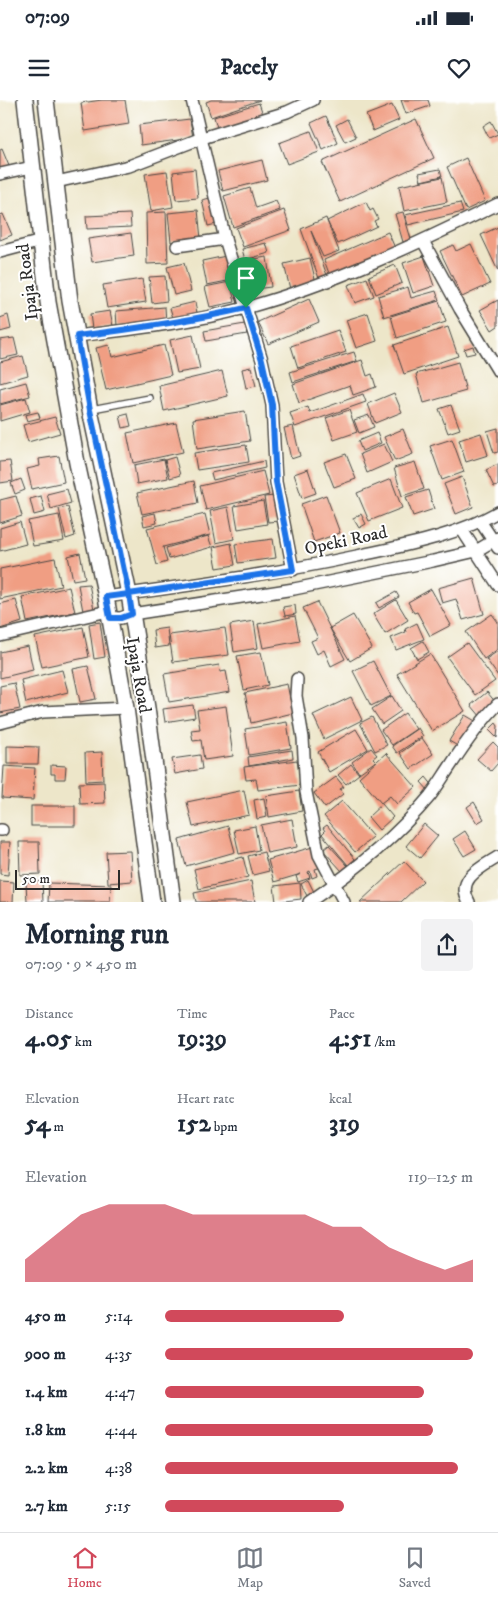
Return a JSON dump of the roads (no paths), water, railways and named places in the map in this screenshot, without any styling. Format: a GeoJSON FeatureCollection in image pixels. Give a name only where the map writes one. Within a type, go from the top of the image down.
{"type":"FeatureCollection","features":[{"type":"Feature","properties":{"kind":"main road","name":"Ipaja Road"},"geometry":{"type":"LineString","coordinates":[[24,100],[48,302],[77,463],[108,608],[126,708],[152,902]]}},
{"type":"Feature","properties":{"kind":"main road","name":"Ipaja Road"},"geometry":{"type":"LineString","coordinates":[[46,100],[70,301],[90,410],[129,594],[147,708],[173,902]]}},
{"type":"Feature","properties":{"kind":"street"},"geometry":{"type":"LineString","coordinates":[[192,100],[225,240],[262,360],[272,405],[276,482],[293,570]]}},
{"type":"Feature","properties":{"kind":"street"},"geometry":{"type":"LineString","coordinates":[[56,182],[129,166],[202,138],[268,119],[313,100]]}},
{"type":"Feature","properties":{"kind":"street"},"geometry":{"type":"LineString","coordinates":[[0,174],[32,167]]}},
{"type":"Feature","properties":{"kind":"street"},"geometry":{"type":"LineString","coordinates":[[77,336],[194,320],[246,308],[314,286],[423,241],[498,204]]}},
{"type":"Feature","properties":{"kind":"street"},"geometry":{"type":"LineString","coordinates":[[177,246],[225,240]]}},
{"type":"Feature","properties":{"kind":"street"},"geometry":{"type":"LineString","coordinates":[[0,252],[42,241]]}},
{"type":"Feature","properties":{"kind":"street"},"geometry":{"type":"LineString","coordinates":[[423,241],[460,309],[498,370]]}},
{"type":"Feature","properties":{"kind":"street","name":"Opeki Road"},"geometry":{"type":"LineString","coordinates":[[496,542],[476,551],[294,589],[132,614],[121,618],[108,608],[129,594],[293,570],[429,541],[462,530],[498,512]]}},
{"type":"Feature","properties":{"kind":"street"},"geometry":{"type":"LineString","coordinates":[[480,521],[496,542]]}},
{"type":"Feature","properties":{"kind":"street"},"geometry":{"type":"LineString","coordinates":[[462,530],[498,585]]}},
{"type":"Feature","properties":{"kind":"street"},"geometry":{"type":"LineString","coordinates":[[0,636],[108,608]]}},
{"type":"Feature","properties":{"kind":"street"},"geometry":{"type":"LineString","coordinates":[[297,679],[296,696],[303,738],[306,792],[319,855],[344,902]]}},
{"type":"Feature","properties":{"kind":"street"},"geometry":{"type":"LineString","coordinates":[[309,902],[334,885],[384,843],[430,796],[467,740],[498,704]]}},
{"type":"Feature","properties":{"kind":"street"},"geometry":{"type":"LineString","coordinates":[[0,722],[43,712],[126,708]]}},
{"type":"Feature","properties":{"kind":"street"},"geometry":{"type":"LineString","coordinates":[[468,902],[465,897],[465,883],[472,873],[498,857]]}},
{"type":"Feature","properties":{"kind":"lane"},"geometry":{"type":"LineString","coordinates":[[90,410],[150,398]]}}]}
